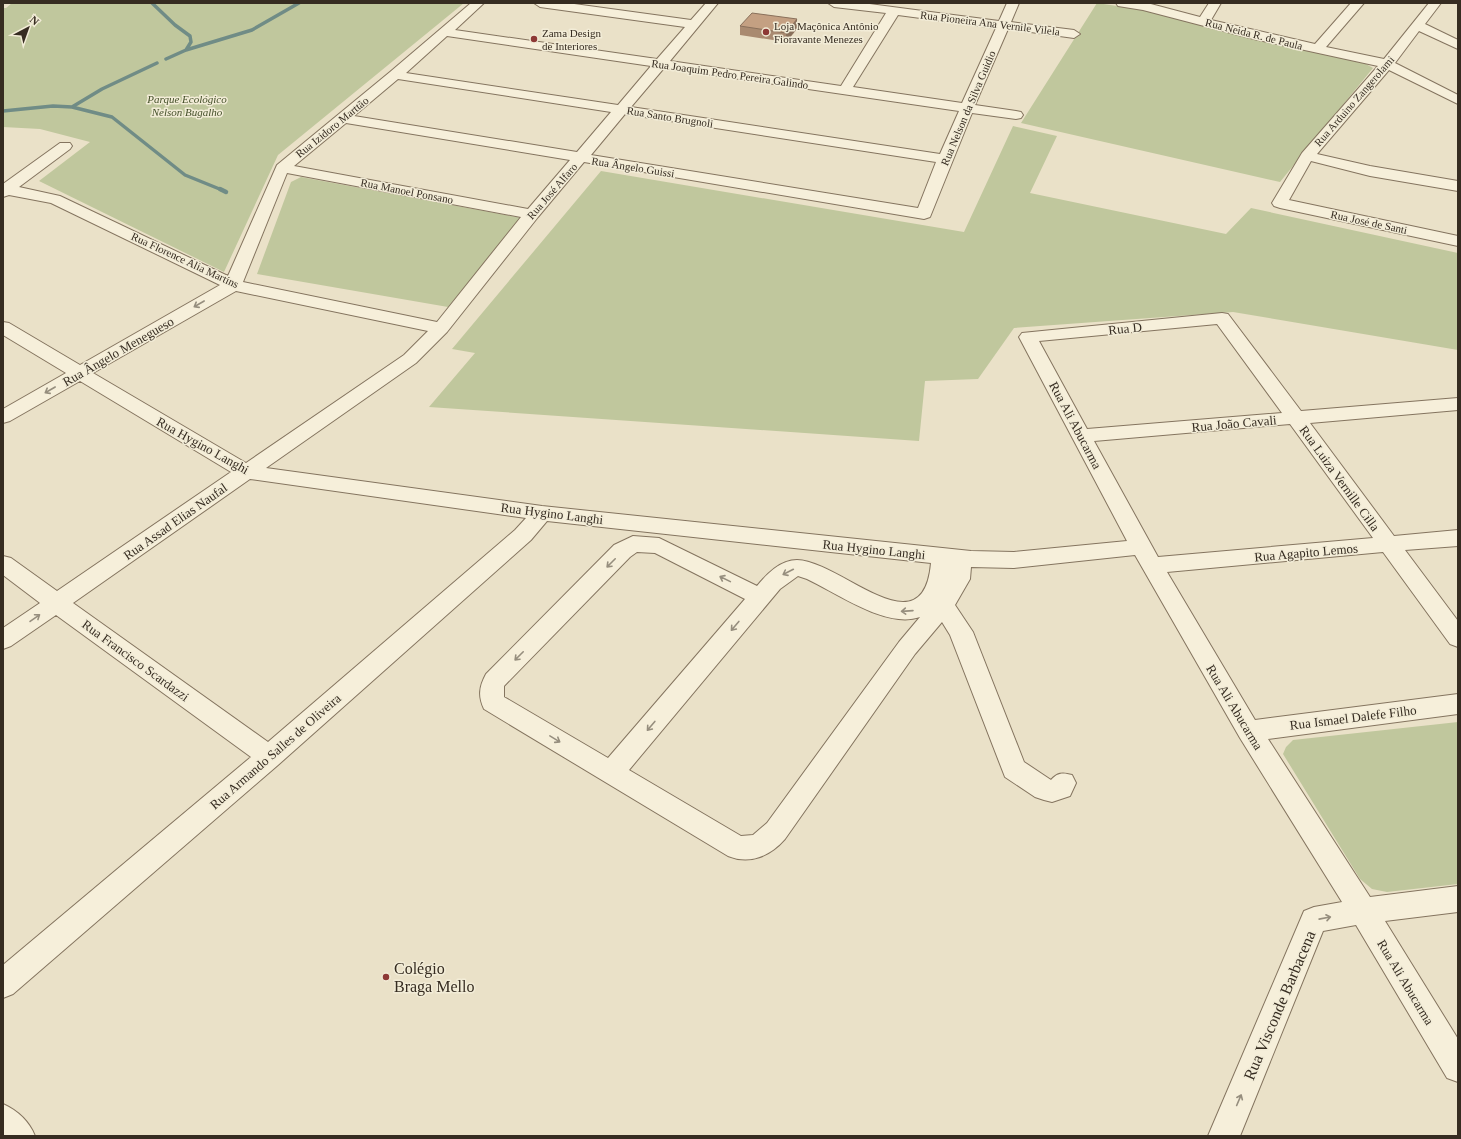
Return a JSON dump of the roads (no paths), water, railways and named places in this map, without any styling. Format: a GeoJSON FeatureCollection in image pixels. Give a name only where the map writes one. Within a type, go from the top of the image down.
{"type":"FeatureCollection","features":[{"type":"Feature","properties":{"kind":"street","name":"Rua Izidoro Marttão"},"geometry":{"type":"LineString","coordinates":[[233,285],[282,168],[395,75],[478,3]]}},
{"type":"Feature","properties":{"kind":"street"},"geometry":{"type":"LineString","coordinates":[[540,3],[694,24]]}},
{"type":"Feature","properties":{"kind":"street","name":"Rua José Alfaro"},"geometry":{"type":"LineString","coordinates":[[441,328],[532,214],[712,3]]}},
{"type":"Feature","properties":{"kind":"street","name":"Rua Pioneira Ana Vernile Vilela"},"geometry":{"type":"LineString","coordinates":[[834,3],[1074,34]]}},
{"type":"Feature","properties":{"kind":"street","name":"Rua Nelson da Silva Guidio"},"geometry":{"type":"LineString","coordinates":[[924,214],[945,160],[1013,3]]}},
{"type":"Feature","properties":{"kind":"street","name":"Rua Neida R. de Paula"},"geometry":{"type":"LineString","coordinates":[[1122,3],[1146,4],[1254,35],[1387,64],[1458,100]]}},
{"type":"Feature","properties":{"kind":"street"},"geometry":{"type":"LineString","coordinates":[[1206,18],[1215,3]]}},
{"type":"Feature","properties":{"kind":"street"},"geometry":{"type":"LineString","coordinates":[[1321,45],[1358,3]]}},
{"type":"Feature","properties":{"kind":"street","name":"Rua Arduino Zangerolami"},"geometry":{"type":"LineString","coordinates":[[1280,203],[1306,156],[1387,64],[1435,3]]}},
{"type":"Feature","properties":{"kind":"street"},"geometry":{"type":"LineString","coordinates":[[845,90],[894,11]]}},
{"type":"Feature","properties":{"kind":"street"},"geometry":{"type":"LineString","coordinates":[[1417,25],[1458,45]]}},
{"type":"Feature","properties":{"kind":"street","name":"Rua Joaquim Pedro Pereira Galindo"},"geometry":{"type":"LineString","coordinates":[[444,32],[1016,115]]}},
{"type":"Feature","properties":{"kind":"street","name":"Rua Santo Brugnoli"},"geometry":{"type":"LineString","coordinates":[[395,75],[945,160]]}},
{"type":"Feature","properties":{"kind":"street","name":"Rua Ângelo Guissi"},"geometry":{"type":"LineString","coordinates":[[342,118],[924,214]]}},
{"type":"Feature","properties":{"kind":"street"},"geometry":{"type":"LineString","coordinates":[[4,190],[65,146]]}},
{"type":"Feature","properties":{"kind":"street"},"geometry":{"type":"LineString","coordinates":[[1306,156],[1370,171],[1458,186]]}},
{"type":"Feature","properties":{"kind":"street","name":"Rua Manoel Ponsano"},"geometry":{"type":"LineString","coordinates":[[282,168],[532,214]]}},
{"type":"Feature","properties":{"kind":"street","name":"Rua Florence Alia Martins"},"geometry":{"type":"LineString","coordinates":[[4,190],[55,199],[233,285],[441,328]]}},
{"type":"Feature","properties":{"kind":"street","name":"Rua José de Santi"},"geometry":{"type":"LineString","coordinates":[[1280,203],[1458,241]]}},
{"type":"Feature","properties":{"kind":"street","name":"Rua Ângelo Menegueso"},"geometry":{"type":"LineString","coordinates":[[3,417],[233,285]]}},
{"type":"Feature","properties":{"kind":"street","name":"Rua D"},"geometry":{"type":"LineString","coordinates":[[1028,337],[1222,318]]}},
{"type":"Feature","properties":{"kind":"street","name":"Rua Luiza Vernille Cilla"},"geometry":{"type":"LineString","coordinates":[[1222,318],[1458,638]]}},
{"type":"Feature","properties":{"kind":"street","name":"Rua Hygino Langhi"},"geometry":{"type":"LineString","coordinates":[[3,327],[246,472],[542,513],[951,557],[1014,560],[1147,556]]}},
{"type":"Feature","properties":{"kind":"street","name":"Rua Assad Elias Naufal"},"geometry":{"type":"LineString","coordinates":[[3,640],[410,359],[441,328]]}},
{"type":"Feature","properties":{"kind":"street","name":"Rua Ali Abucarma"},"geometry":{"type":"LineString","coordinates":[[1028,337],[1147,556],[1248,731],[1363,910],[1458,1067]]}},
{"type":"Feature","properties":{"kind":"street","name":"Rua João Cavali"},"geometry":{"type":"LineString","coordinates":[[1082,436],[1458,404]]}},
{"type":"Feature","properties":{"kind":"street","name":"Rua Armando Salles de Oliveira"},"geometry":{"type":"LineString","coordinates":[[3,984],[269,757],[523,535],[542,513]]}},
{"type":"Feature","properties":{"kind":"street","name":"Rua Agapito Lemos"},"geometry":{"type":"LineString","coordinates":[[1147,556],[1388,544],[1458,538]]}},
{"type":"Feature","properties":{"kind":"street"},"geometry":{"type":"LineString","coordinates":[[760,597],[659,546],[633,544],[622,551],[494,681],[491,690],[493,702],[738,848],[755,848],[776,831],[907,648],[937,602],[959,579],[951,557]]}},
{"type":"Feature","properties":{"kind":"street","name":"Rua Francisco Scardazzi"},"geometry":{"type":"LineString","coordinates":[[3,564],[269,757]]}},
{"type":"Feature","properties":{"kind":"street"},"geometry":{"type":"LineString","coordinates":[[611,773],[772,583],[786,572],[797,568],[812,572],[880,605],[898,612],[922,609],[937,602]]}},
{"type":"Feature","properties":{"kind":"street"},"geometry":{"type":"LineString","coordinates":[[937,602],[961,632],[1014,770],[1044,789],[1052,791],[1061,788],[1064,783]]}},
{"type":"Feature","properties":{"kind":"street","name":"Rua Ismael Dalefe Filho"},"geometry":{"type":"LineString","coordinates":[[1248,731],[1458,704]]}},
{"type":"Feature","properties":{"kind":"street"},"geometry":{"type":"LineString","coordinates":[[1363,910],[1458,899]]}},
{"type":"Feature","properties":{"kind":"street","name":"Rua Visconde Barbacena"},"geometry":{"type":"LineString","coordinates":[[1224,1136],[1314,920],[1363,910]]}},
{"type":"Feature","properties":{"kind":"street"},"geometry":{"type":"LineString","coordinates":[[3,1120],[19,1136]]}},
{"type":"Feature","properties":{"kind":"waterway"},"geometry":{"type":"LineString","coordinates":[[152,3],[175,25],[190,36],[191,42],[186,50]]}},
{"type":"Feature","properties":{"kind":"waterway"},"geometry":{"type":"LineString","coordinates":[[186,50],[252,30],[299,3]]}},
{"type":"Feature","properties":{"kind":"waterway"},"geometry":{"type":"LineString","coordinates":[[166,59],[186,50]]}},
{"type":"Feature","properties":{"kind":"waterway"},"geometry":{"type":"LineString","coordinates":[[72,107],[102,89],[157,63]]}},
{"type":"Feature","properties":{"kind":"waterway"},"geometry":{"type":"LineString","coordinates":[[3,111],[53,106],[72,107]]}},
{"type":"Feature","properties":{"kind":"waterway"},"geometry":{"type":"LineString","coordinates":[[72,107],[112,117],[185,175],[222,190]]}},
{"type":"Feature","properties":{"kind":"waterway"},"geometry":{"type":"LineString","coordinates":[[222,190],[226,192]]}},
{"type":"Feature","properties":{"kind":"place","name":"Loja Maçônica Antônio Fioravante Menezes"},"geometry":{"type":"Point","coordinates":[766,32]}},
{"type":"Feature","properties":{"kind":"place","name":"Zama Design de Interiores"},"geometry":{"type":"Point","coordinates":[534,39]}},
{"type":"Feature","properties":{"kind":"place","name":"Colégio Braga Mello"},"geometry":{"type":"Point","coordinates":[386,977]}},
{"type":"Feature","properties":{"kind":"park label","name":"Parque Ecológico Nelson Bugalho"},"geometry":{"type":"Point","coordinates":[187,105]}}]}
